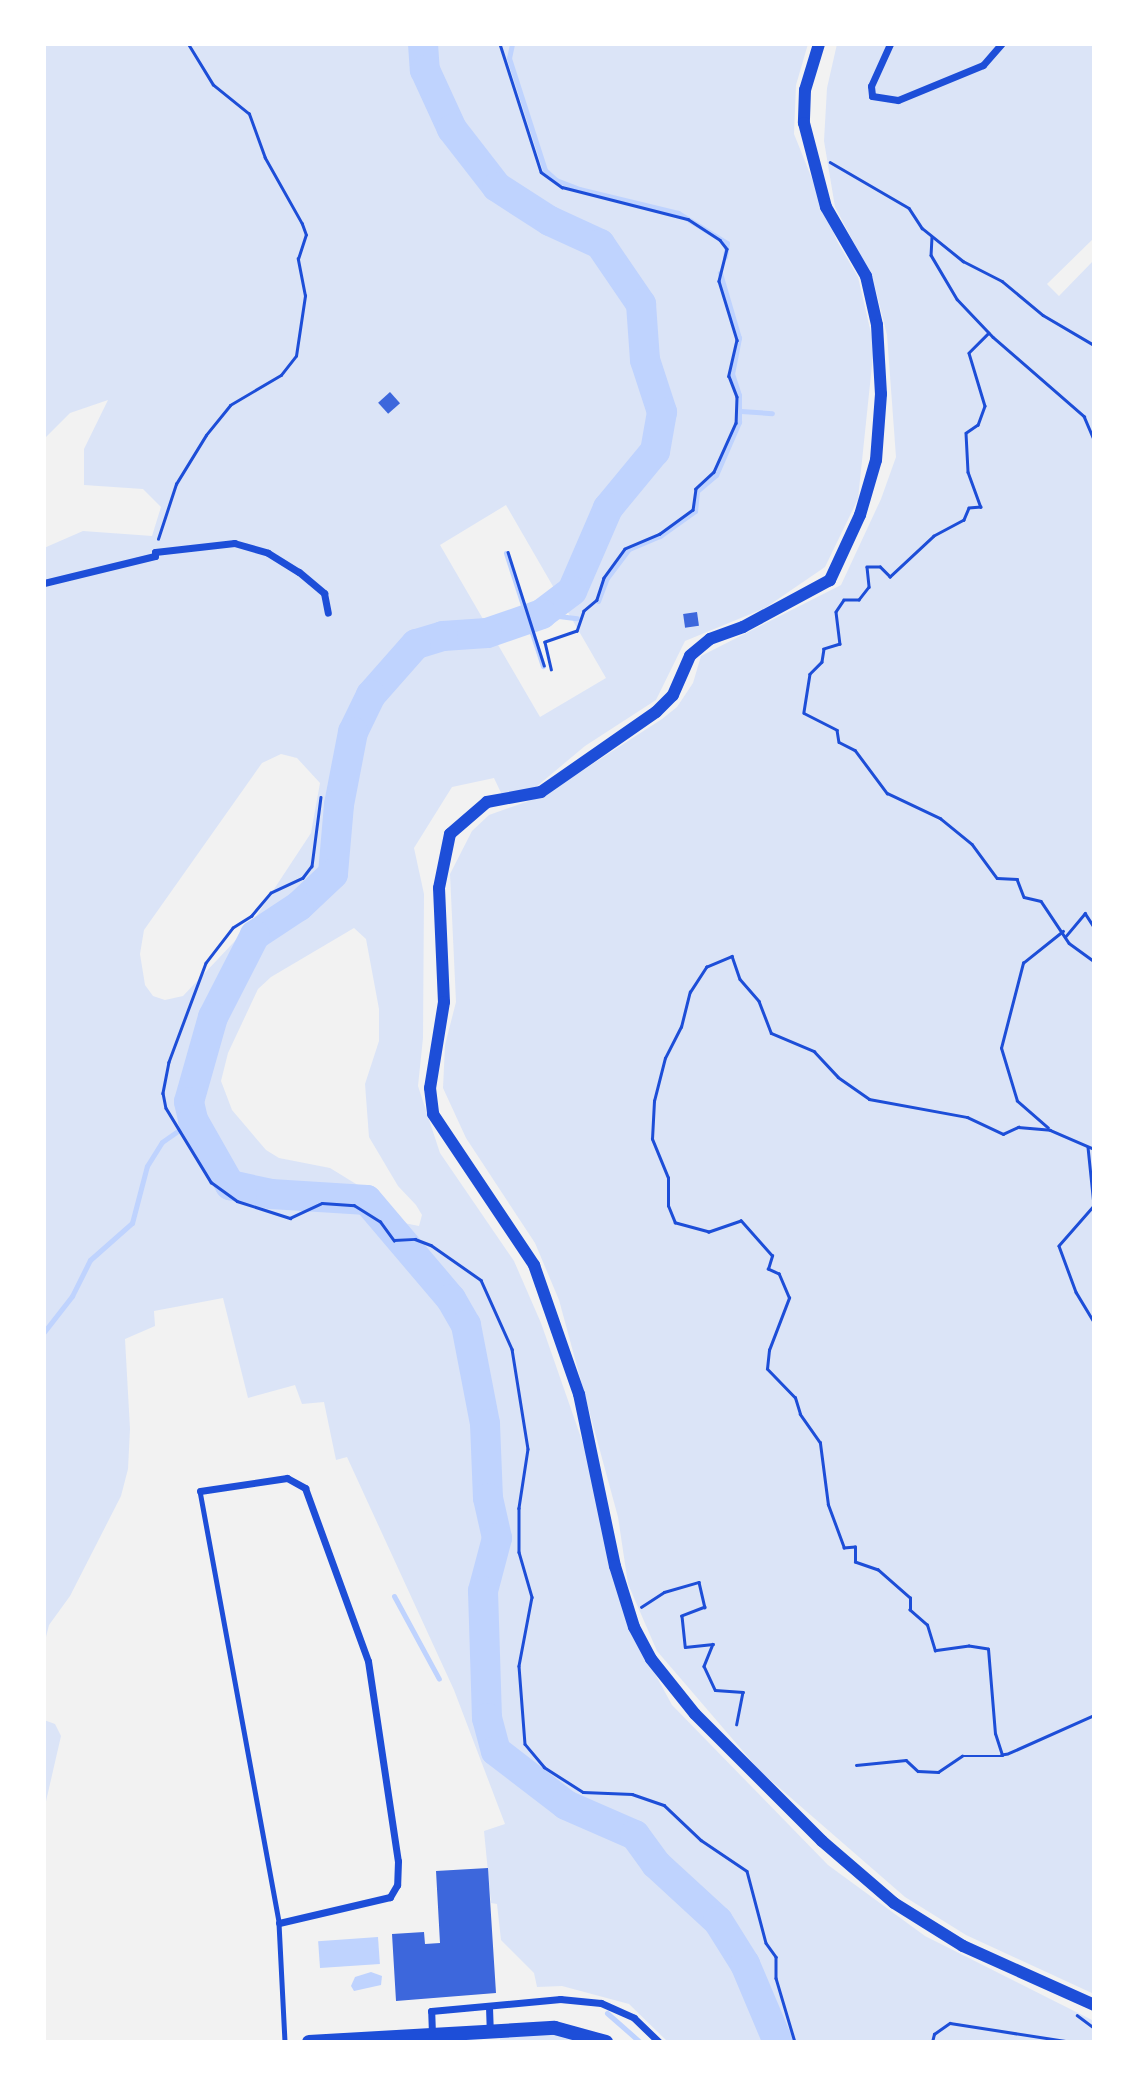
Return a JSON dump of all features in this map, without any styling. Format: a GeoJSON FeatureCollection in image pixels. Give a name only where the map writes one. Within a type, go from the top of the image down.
{"type":"FeatureCollection","features":[{"type":"Feature","properties":{"kind":"main road"},"geometry":{"type":"LineString","coordinates":[[309,2042],[555,2028],[606,2042]]}},
{"type":"Feature","properties":{"kind":"street"},"geometry":{"type":"LineString","coordinates":[[819,44],[805,90],[804,123],[826,207],[866,276],[877,325],[881,394],[876,460],[840,564],[830,579],[743,627],[709,639],[690,656],[673,695],[601,752],[541,792],[487,802],[450,834],[439,888],[444,1002],[430,1088],[433,1114],[534,1265],[579,1394],[615,1566],[628,1606],[651,1659],[695,1714],[858,1874],[894,1903],[963,1946],[1094,2006]]}},
{"type":"Feature","properties":{"kind":"street"},"geometry":{"type":"LineString","coordinates":[[890,44],[871,86],[872,96],[898,100],[983,65],[1001,44]]}},
{"type":"Feature","properties":{"kind":"street"},"geometry":{"type":"LineString","coordinates":[[44,583],[155,556],[155,552],[208,544],[248,545],[268,553],[316,586],[324,593],[328,613]]}},
{"type":"Feature","properties":{"kind":"street"},"geometry":{"type":"LineString","coordinates":[[200,1491],[286,1478],[305,1488],[368,1661],[398,1861],[397,1885],[390,1897],[279,1923]]}},
{"type":"Feature","properties":{"kind":"street"},"geometry":{"type":"LineString","coordinates":[[432,2034],[431,2011],[560,1999],[601,2004],[634,2018],[659,2042]]}},
{"type":"Feature","properties":{"kind":"street"},"geometry":{"type":"LineString","coordinates":[[489,2007],[490,2031]]}},
{"type":"Feature","properties":{"kind":"lane"},"geometry":{"type":"LineString","coordinates":[[200,1491],[279,1923],[285,2042]]}},
{"type":"Feature","properties":{"kind":"path"},"geometry":{"type":"LineString","coordinates":[[155,552],[176,484],[193,452],[230,405],[281,375],[296,356],[305,296],[298,259],[306,235],[302,223],[265,158],[249,114],[213,85],[188,44]]}},
{"type":"Feature","properties":{"kind":"path"},"geometry":{"type":"LineString","coordinates":[[500,44],[541,172],[562,187],[688,219],[720,240],[727,249],[719,281],[737,340],[729,376],[737,397],[736,423],[714,472],[696,489],[693,510],[660,534],[625,549],[604,578],[597,600],[584,611],[576,631],[545,642],[551,669]]}},
{"type":"Feature","properties":{"kind":"path"},"geometry":{"type":"LineString","coordinates":[[813,163],[829,162],[909,208],[932,237],[1094,345]]}},
{"type":"Feature","properties":{"kind":"path"},"geometry":{"type":"LineString","coordinates":[[932,237],[931,255],[957,299],[989,333],[1084,416],[1094,440]]}},
{"type":"Feature","properties":{"kind":"path"},"geometry":{"type":"LineString","coordinates":[[989,333],[969,353],[985,406],[978,425],[966,433],[968,472],[981,507],[969,508],[964,520],[934,536],[890,577],[880,567],[867,568],[869,587],[859,600],[844,600],[836,612],[840,644],[824,649],[822,662],[810,674],[804,713],[837,730],[839,742],[855,750],[887,793],[940,818],[972,844],[997,878],[1017,879],[1024,897],[1041,901],[1065,937],[1094,961]]}},
{"type":"Feature","properties":{"kind":"path"},"geometry":{"type":"LineString","coordinates":[[508,552],[544,665]]}},
{"type":"Feature","properties":{"kind":"path"},"geometry":{"type":"LineString","coordinates":[[321,797],[312,866],[303,878],[271,893],[252,916],[233,928],[206,963],[169,1062],[163,1093],[172,1119],[211,1182],[228,1195],[290,1218],[322,1203],[354,1205],[380,1221],[394,1240],[415,1239],[481,1280],[513,1349],[528,1448],[519,1508],[520,1552],[532,1597],[519,1665],[525,1744],[544,1767],[583,1792],[632,1794],[664,1805],[701,1840],[747,1871],[766,1943],[776,1957],[776,1978],[795,2042]]}},
{"type":"Feature","properties":{"kind":"path"},"geometry":{"type":"LineString","coordinates":[[1065,937],[1085,913],[1094,927]]}},
{"type":"Feature","properties":{"kind":"path"},"geometry":{"type":"LineString","coordinates":[[1063,931],[1024,963],[1002,1048],[1017,1101],[1049,1129],[1094,1149]]}},
{"type":"Feature","properties":{"kind":"path"},"geometry":{"type":"LineString","coordinates":[[1049,1129],[1018,1127],[1003,1134],[967,1117],[869,1099],[838,1077],[814,1051],[771,1033],[759,1001],[740,979],[732,956],[706,967],[690,992],[660,1074],[652,1139],[668,1178],[668,1206],[675,1223],[709,1232],[741,1221],[772,1256],[768,1269],[779,1274],[789,1298],[769,1350],[767,1369],[795,1398],[800,1413],[820,1443],[828,1505],[844,1548],[855,1547],[855,1562],[878,1570],[910,1598],[910,1610],[927,1625],[935,1651],[969,1646],[988,1649],[995,1734],[1002,1755],[1094,1716]]}},
{"type":"Feature","properties":{"kind":"path"},"geometry":{"type":"LineString","coordinates":[[1088,1147],[1094,1205],[1059,1246],[1076,1293],[1094,1322]]}},
{"type":"Feature","properties":{"kind":"path"},"geometry":{"type":"LineString","coordinates":[[628,1606],[642,1607],[664,1592],[699,1582],[705,1607],[681,1616],[685,1647],[713,1644],[704,1666],[715,1690],[743,1692],[737,1724]]}},
{"type":"Feature","properties":{"kind":"path"},"geometry":{"type":"LineString","coordinates":[[856,1765],[906,1760],[918,1771],[938,1772],[962,1756],[1008,1754]]}},
{"type":"Feature","properties":{"kind":"path"},"geometry":{"type":"LineString","coordinates":[[932,2042],[934,2034],[950,2023],[1072,2042]]}},
{"type":"Feature","properties":{"kind":"shaded area"},"geometry":{"type":"Polygon","coordinates":[[[44,44],[808,44],[796,85],[794,134],[837,241],[858,277],[874,346],[858,499],[825,567],[765,608],[685,641],[656,700],[585,746],[536,787],[503,797],[494,778],[452,787],[414,848],[424,894],[423,1038],[418,1086],[440,1153],[514,1261],[541,1323],[586,1452],[628,1624],[672,1705],[828,1865],[925,1936],[1094,2021],[1094,2042],[668,2042],[629,2004],[562,1986],[537,1987],[534,1973],[501,1940],[497,1904],[491,1903],[484,1831],[505,1824],[454,1690],[347,1457],[336,1460],[324,1402],[302,1404],[295,1385],[248,1398],[223,1298],[154,1311],[155,1326],[125,1339],[130,1429],[128,1469],[121,1496],[70,1596],[49,1625],[44,1645],[44,548],[83,531],[152,536],[161,507],[143,489],[84,485],[84,449],[108,400],[70,413],[44,439],[44,44]],[[506,505],[440,545],[540,717],[606,678],[506,505]],[[281,754],[262,763],[144,930],[140,954],[145,985],[153,996],[165,1000],[183,996],[251,924],[311,833],[320,783],[297,758],[281,754]],[[354,928],[271,977],[258,989],[228,1053],[221,1081],[232,1110],[266,1150],[279,1158],[330,1168],[374,1195],[399,1222],[419,1226],[422,1215],[398,1186],[369,1137],[365,1084],[379,1041],[379,1009],[366,939],[354,928]]]}},
{"type":"Feature","properties":{"kind":"shaded area"},"geometry":{"type":"Polygon","coordinates":[[[837,44],[1094,44],[1094,238],[1047,284],[1059,296],[1094,260],[1094,1994],[966,1935],[905,1897],[760,1771],[657,1651],[628,1584],[618,1517],[559,1300],[535,1243],[466,1138],[443,1088],[445,1045],[456,1002],[450,874],[472,831],[489,815],[543,796],[662,719],[677,707],[693,683],[701,656],[841,585],[881,499],[896,457],[887,335],[873,279],[835,207],[824,141],[827,88],[837,44]]]}},
{"type":"Feature","properties":{"kind":"shaded area"},"geometry":{"type":"Polygon","coordinates":[[[44,1720],[55,1724],[61,1736],[44,1810],[44,1720]]]}},
{"type":"Feature","properties":{"kind":"shaded area"},"geometry":{"type":"Polygon","coordinates":[[[552,2032],[589,2042],[500,2042],[500,2036],[552,2032]]]}},
{"type":"Feature","properties":{"kind":"water"},"geometry":{"type":"Polygon","coordinates":[[[378,1937],[380,1964],[320,1968],[318,1941],[378,1937]]]}},
{"type":"Feature","properties":{"kind":"water"},"geometry":{"type":"Polygon","coordinates":[[[371,1972],[382,1976],[381,1985],[354,1991],[351,1986],[355,1977],[371,1972]]]}},
{"type":"Feature","properties":{"kind":"building"},"geometry":{"type":"Polygon","coordinates":[[[390,392],[400,403],[388,414],[378,403],[390,392]]]}},
{"type":"Feature","properties":{"kind":"building"},"geometry":{"type":"Polygon","coordinates":[[[697,612],[699,626],[685,628],[683,614],[697,612]]]}},
{"type":"Feature","properties":{"kind":"building"},"geometry":{"type":"Polygon","coordinates":[[[488,1868],[496,1993],[396,2001],[392,1934],[424,1932],[425,1944],[440,1943],[436,1871],[488,1868]]]}},
{"type":"Feature","properties":{"kind":"waterway"},"geometry":{"type":"LineString","coordinates":[[423,44],[425,70],[452,129],[497,187],[550,221],[600,244],[641,304],[645,360],[662,412],[655,451],[608,508],[572,591],[542,614],[487,633],[443,636],[416,644],[371,695],[353,732],[339,805],[333,874],[299,906],[255,935],[213,1017],[189,1102],[193,1120],[230,1185],[271,1194],[367,1200],[451,1299],[466,1325],[485,1424],[488,1498],[497,1538],[483,1591],[487,1718],[496,1751],[566,1805],[635,1835],[656,1864],[718,1921],[745,1964],[778,2042]]}},
{"type":"Feature","properties":{"kind":"waterway"},"geometry":{"type":"LineString","coordinates":[[512,44],[509,58],[545,170],[556,180],[579,189],[678,213],[727,243],[725,257]]}},
{"type":"Feature","properties":{"kind":"waterway"},"geometry":{"type":"LineString","coordinates":[[598,601],[607,578],[629,549],[660,536],[695,511],[697,491],[716,475],[739,422],[739,395],[732,374],[739,338],[720,273]]}},
{"type":"Feature","properties":{"kind":"waterway"},"geometry":{"type":"LineString","coordinates":[[741,411],[772,413]]}},
{"type":"Feature","properties":{"kind":"waterway"},"geometry":{"type":"LineString","coordinates":[[506,553],[543,666]]}},
{"type":"Feature","properties":{"kind":"waterway"},"geometry":{"type":"LineString","coordinates":[[542,614],[577,618]]}},
{"type":"Feature","properties":{"kind":"waterway"},"geometry":{"type":"LineString","coordinates":[[44,1332],[72,1296],[90,1260],[132,1223],[147,1166],[162,1142],[193,1120]]}},
{"type":"Feature","properties":{"kind":"waterway"},"geometry":{"type":"LineString","coordinates":[[394,1596],[439,1679]]}},
{"type":"Feature","properties":{"kind":"waterway"},"geometry":{"type":"LineString","coordinates":[[607,2013],[640,2042]]}}]}
